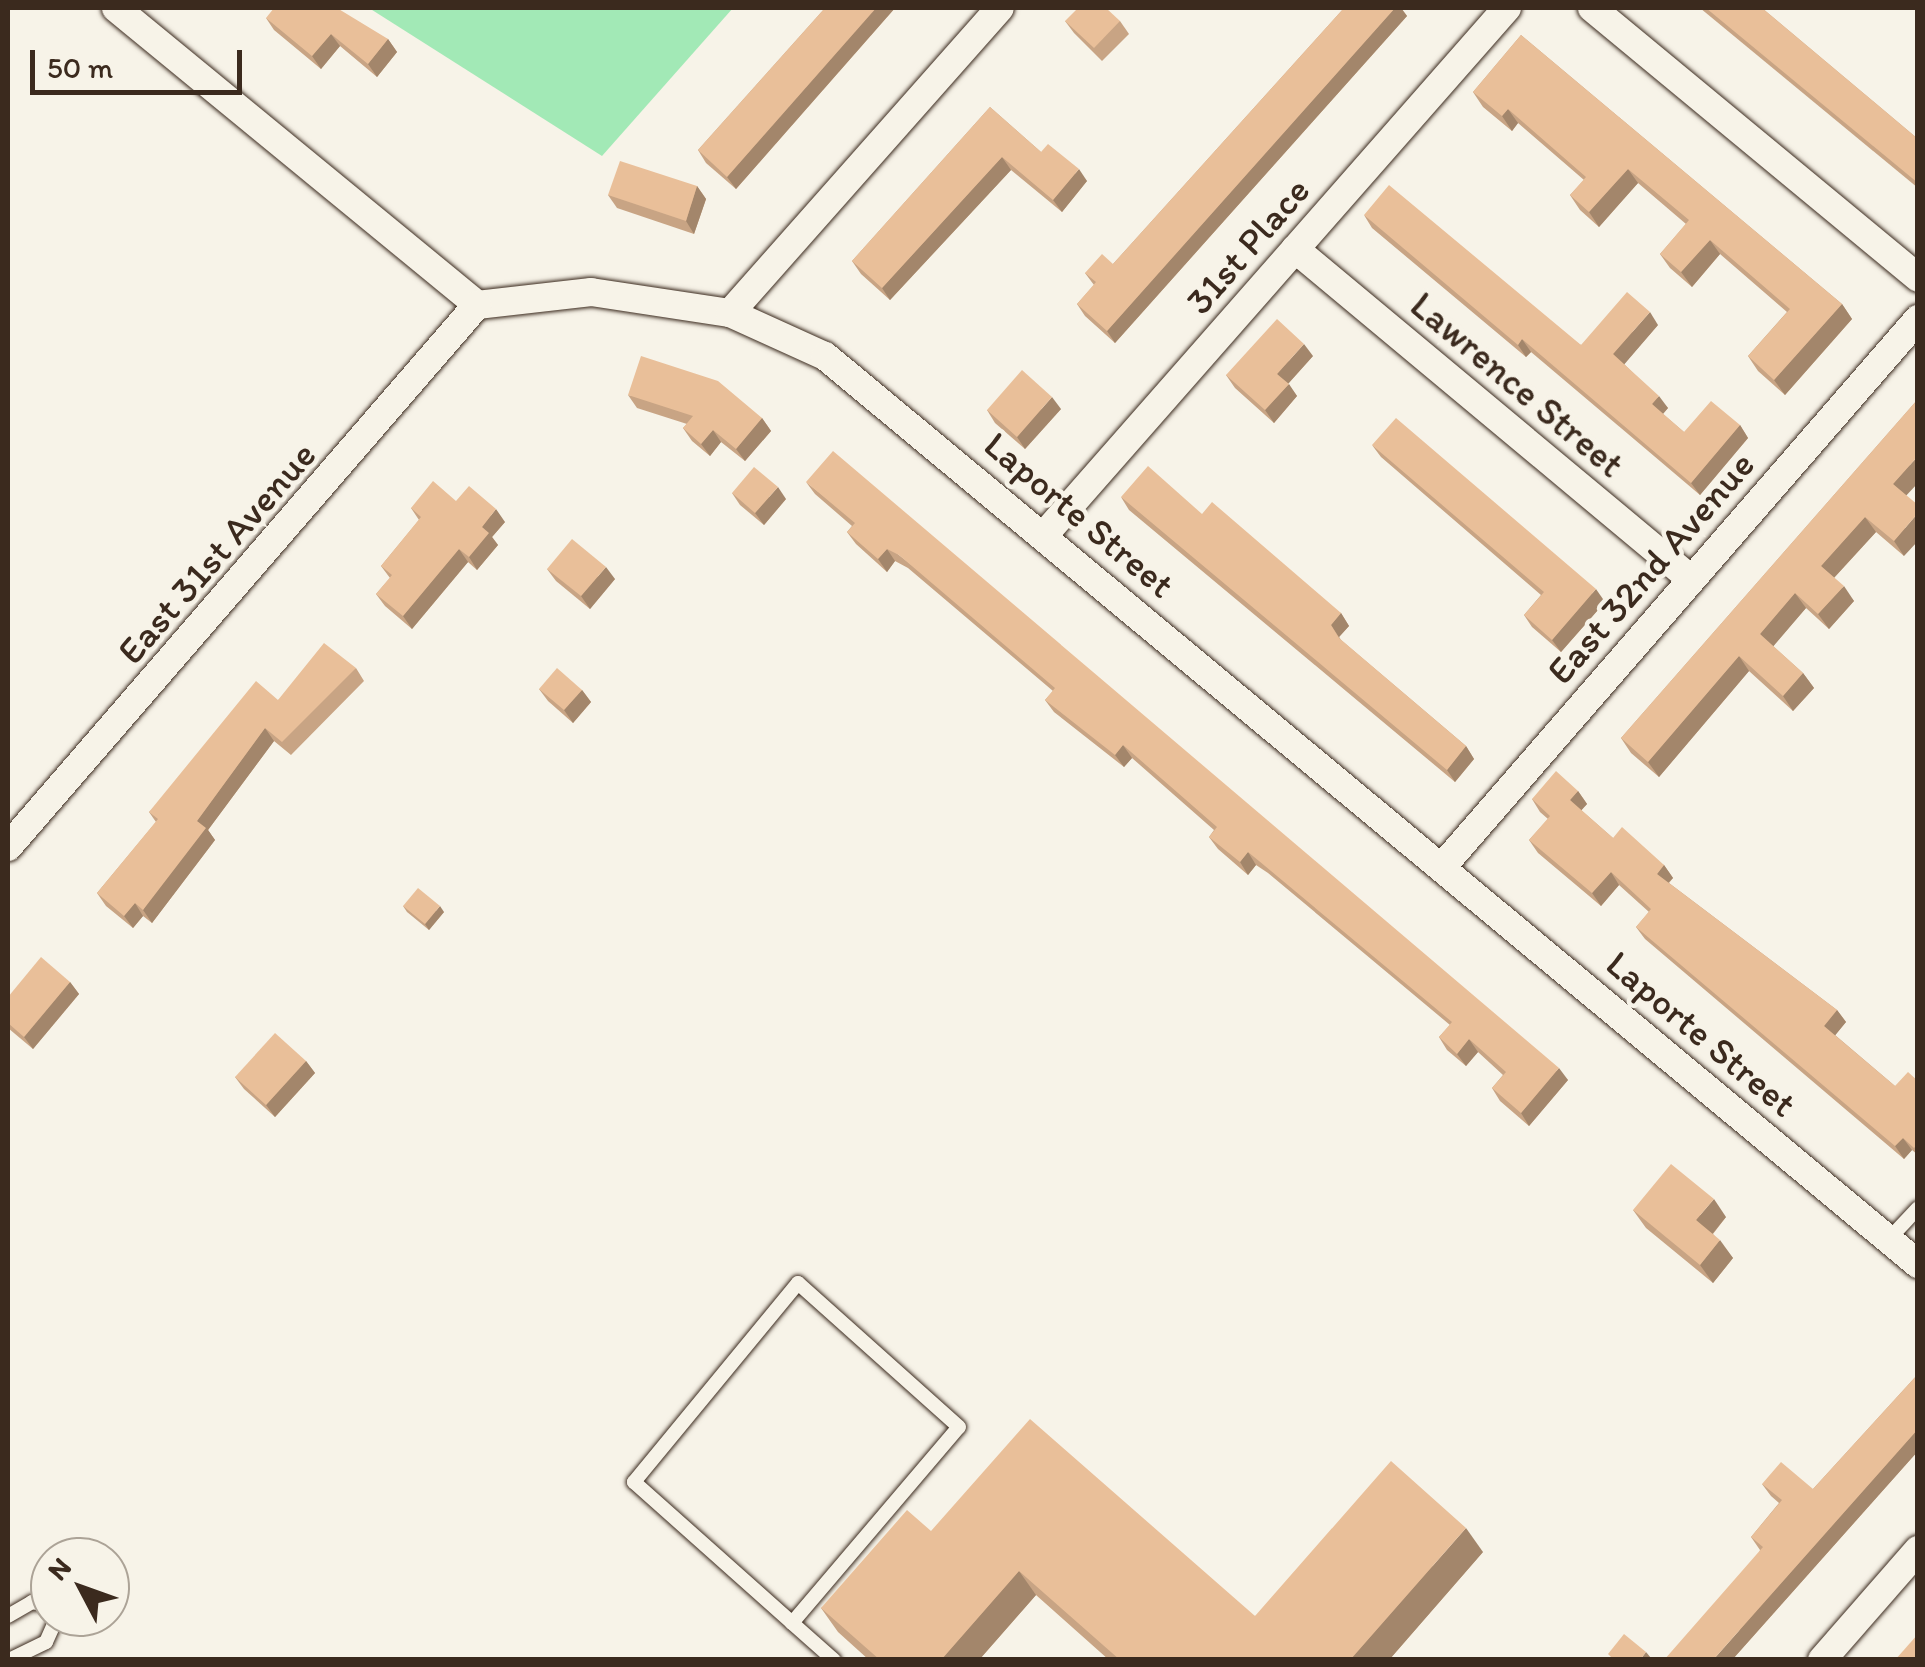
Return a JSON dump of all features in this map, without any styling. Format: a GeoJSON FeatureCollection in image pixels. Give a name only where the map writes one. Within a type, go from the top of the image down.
{"type":"FeatureCollection","features":[{"type":"Feature","properties":{"kind":"street"},"geometry":{"type":"LineString","coordinates":[[116,8],[478,305]]}},
{"type":"Feature","properties":{"kind":"street"},"geometry":{"type":"LineString","coordinates":[[730,313],[1000,8]]}},
{"type":"Feature","properties":{"kind":"street","name":"31st Place"},"geometry":{"type":"LineString","coordinates":[[1044,534],[1507,8]]}},
{"type":"Feature","properties":{"kind":"street"},"geometry":{"type":"LineString","coordinates":[[1592,8],[1918,278]]}},
{"type":"Feature","properties":{"kind":"street","name":"Lawrence Street"},"geometry":{"type":"LineString","coordinates":[[1295,249],[1691,579]]}},
{"type":"Feature","properties":{"kind":"street","name":"Laporte Street"},"geometry":{"type":"LineString","coordinates":[[478,305],[591,292],[730,313],[825,356],[1044,534],[1918,1264]]}},
{"type":"Feature","properties":{"kind":"street","name":"East 31st Avenue"},"geometry":{"type":"LineString","coordinates":[[8,847],[478,305]]}},
{"type":"Feature","properties":{"kind":"street","name":"East 32nd Avenue"},"geometry":{"type":"LineString","coordinates":[[1442,867],[1918,319]]}},
{"type":"Feature","properties":{"kind":"street"},"geometry":{"type":"LineString","coordinates":[[1822,1660],[1918,1550]]}},
{"type":"Feature","properties":{"kind":"lane"},"geometry":{"type":"LineString","coordinates":[[1889,1239],[1918,1208]]}},
{"type":"Feature","properties":{"kind":"lane"},"geometry":{"type":"LineString","coordinates":[[792,1623],[959,1426],[798,1283],[634,1482],[792,1623],[834,1660]]}},
{"type":"Feature","properties":{"kind":"lane"},"geometry":{"type":"LineString","coordinates":[[8,1616],[30,1603]]}},
{"type":"Feature","properties":{"kind":"lane"},"geometry":{"type":"LineString","coordinates":[[10,1660],[46,1642],[48,1637]]}},
{"type":"Feature","properties":{"kind":"green space"},"geometry":{"type":"Polygon","coordinates":[[[369,8],[733,8],[602,156],[369,8]]]}},
{"type":"Feature","properties":{"kind":"building"},"geometry":{"type":"Polygon","coordinates":[[[274,8],[337,8],[388,39],[368,64],[331,34],[312,56],[266,18],[274,8]]]}},
{"type":"Feature","properties":{"kind":"building"},"geometry":{"type":"Polygon","coordinates":[[[825,8],[876,8],[727,177],[698,150],[825,8]]]}},
{"type":"Feature","properties":{"kind":"building"},"geometry":{"type":"Polygon","coordinates":[[[1078,8],[1106,8],[1120,21],[1094,48],[1065,21],[1078,8]]]}},
{"type":"Feature","properties":{"kind":"building"},"geometry":{"type":"Polygon","coordinates":[[[1344,8],[1395,8],[1107,331],[1077,304],[1096,282],[1085,273],[1102,254],[1113,264],[1344,8]]]}},
{"type":"Feature","properties":{"kind":"building"},"geometry":{"type":"Polygon","coordinates":[[[1706,8],[1762,8],[1918,139],[1918,183],[1706,8]]]}},
{"type":"Feature","properties":{"kind":"building"},"geometry":{"type":"Polygon","coordinates":[[[1521,35],[1842,304],[1774,380],[1748,356],[1790,309],[1710,240],[1681,272],[1660,254],[1689,220],[1628,169],[1589,212],[1570,195],[1586,177],[1508,109],[1502,116],[1473,92],[1521,35]]]}},
{"type":"Feature","properties":{"kind":"building"},"geometry":{"type":"Polygon","coordinates":[[[990,107],[1041,152],[1048,144],[1079,169],[1053,200],[1002,157],[882,288],[852,261],[990,107]]]}},
{"type":"Feature","properties":{"kind":"building"},"geometry":{"type":"Polygon","coordinates":[[[620,161],[697,186],[686,221],[608,195],[620,161]]]}},
{"type":"Feature","properties":{"kind":"building"},"geometry":{"type":"Polygon","coordinates":[[[1389,185],[1581,345],[1627,292],[1650,312],[1613,354],[1659,396],[1652,404],[1684,432],[1711,401],[1740,425],[1691,483],[1522,339],[1518,345],[1364,215],[1389,185]]]}},
{"type":"Feature","properties":{"kind":"building"},"geometry":{"type":"Polygon","coordinates":[[[1277,319],[1304,344],[1277,374],[1289,384],[1265,410],[1226,375],[1277,319]]]}},
{"type":"Feature","properties":{"kind":"building"},"geometry":{"type":"Polygon","coordinates":[[[641,356],[718,381],[762,418],[736,449],[713,430],[701,444],[683,428],[693,416],[628,395],[641,356]]]}},
{"type":"Feature","properties":{"kind":"building"},"geometry":{"type":"Polygon","coordinates":[[[1022,370],[1052,397],[1017,437],[987,410],[1022,370]]]}},
{"type":"Feature","properties":{"kind":"building"},"geometry":{"type":"Polygon","coordinates":[[[1918,399],[1918,456],[1893,484],[1918,505],[1918,513],[1894,541],[1865,517],[1821,566],[1844,586],[1818,614],[1795,593],[1760,634],[1803,673],[1783,696],[1739,656],[1648,762],[1621,738],[1918,399]]]}},
{"type":"Feature","properties":{"kind":"building"},"geometry":{"type":"Polygon","coordinates":[[[1396,418],[1596,589],[1552,640],[1524,615],[1544,592],[1372,445],[1396,418]]]}},
{"type":"Feature","properties":{"kind":"building"},"geometry":{"type":"Polygon","coordinates":[[[833,451],[1559,1068],[1521,1113],[1492,1088],[1506,1072],[1469,1039],[1457,1054],[1439,1037],[1452,1022],[1248,852],[1240,862],[1209,837],[1217,827],[1123,745],[1115,755],[1045,700],[1055,688],[899,555],[887,549],[878,559],[847,532],[855,523],[806,482],[833,451]]]}},
{"type":"Feature","properties":{"kind":"building"},"geometry":{"type":"Polygon","coordinates":[[[1148,466],[1202,514],[1212,502],[1341,613],[1331,625],[1339,638],[1466,746],[1447,770],[1121,497],[1148,466]]]}},
{"type":"Feature","properties":{"kind":"building"},"geometry":{"type":"Polygon","coordinates":[[[754,467],[778,487],[755,513],[732,493],[754,467]]]}},
{"type":"Feature","properties":{"kind":"building"},"geometry":{"type":"Polygon","coordinates":[[[433,481],[456,501],[469,486],[496,509],[482,527],[489,533],[469,557],[459,549],[403,616],[376,594],[392,575],[381,566],[421,517],[411,508],[433,481]]]}},
{"type":"Feature","properties":{"kind":"building"},"geometry":{"type":"Polygon","coordinates":[[[572,539],[606,567],[581,596],[547,569],[572,539]]]}},
{"type":"Feature","properties":{"kind":"building"},"geometry":{"type":"Polygon","coordinates":[[[324,643],[356,668],[282,742],[265,728],[197,821],[206,828],[143,910],[135,903],[124,916],[97,893],[158,819],[149,812],[256,681],[278,700],[324,643]]]}},
{"type":"Feature","properties":{"kind":"building"},"geometry":{"type":"Polygon","coordinates":[[[557,668],[582,690],[564,710],[539,689],[557,668]]]}},
{"type":"Feature","properties":{"kind":"building"},"geometry":{"type":"Polygon","coordinates":[[[1556,771],[1578,791],[1570,800],[1613,838],[1622,827],[1664,865],[1657,874],[1837,1010],[1824,1026],[1895,1086],[1908,1072],[1918,1081],[1918,1144],[1914,1148],[1903,1138],[1895,1146],[1636,927],[1651,909],[1611,872],[1592,893],[1529,840],[1550,816],[1532,799],[1556,771]]]}},
{"type":"Feature","properties":{"kind":"building"},"geometry":{"type":"Polygon","coordinates":[[[418,888],[440,906],[425,924],[403,906],[418,888]]]}},
{"type":"Feature","properties":{"kind":"building"},"geometry":{"type":"Polygon","coordinates":[[[41,957],[70,982],[24,1037],[8,1023],[8,997],[41,957]]]}},
{"type":"Feature","properties":{"kind":"building"},"geometry":{"type":"Polygon","coordinates":[[[275,1033],[306,1061],[266,1105],[235,1077],[275,1033]]]}},
{"type":"Feature","properties":{"kind":"building"},"geometry":{"type":"Polygon","coordinates":[[[1671,1164],[1714,1199],[1696,1220],[1720,1240],[1700,1265],[1633,1210],[1671,1164]]]}},
{"type":"Feature","properties":{"kind":"building"},"geometry":{"type":"Polygon","coordinates":[[[1918,1374],[1918,1429],[1713,1660],[1664,1660],[1763,1547],[1751,1537],[1782,1500],[1762,1484],[1781,1462],[1813,1489],[1918,1374]]]}},
{"type":"Feature","properties":{"kind":"building"},"geometry":{"type":"Polygon","coordinates":[[[1030,1419],[1255,1616],[1391,1461],[1466,1528],[1350,1660],[1120,1660],[1019,1571],[941,1660],[880,1660],[821,1608],[907,1510],[931,1531],[1030,1419]]]}},
{"type":"Feature","properties":{"kind":"building"},"geometry":{"type":"Polygon","coordinates":[[[1624,1634],[1646,1652],[1640,1660],[1614,1660],[1608,1654],[1624,1634]]]}},
{"type":"Feature","properties":{"kind":"building"},"geometry":{"type":"Polygon","coordinates":[[[1918,1634],[1918,1660],[1895,1660],[1918,1634]]]}}]}
